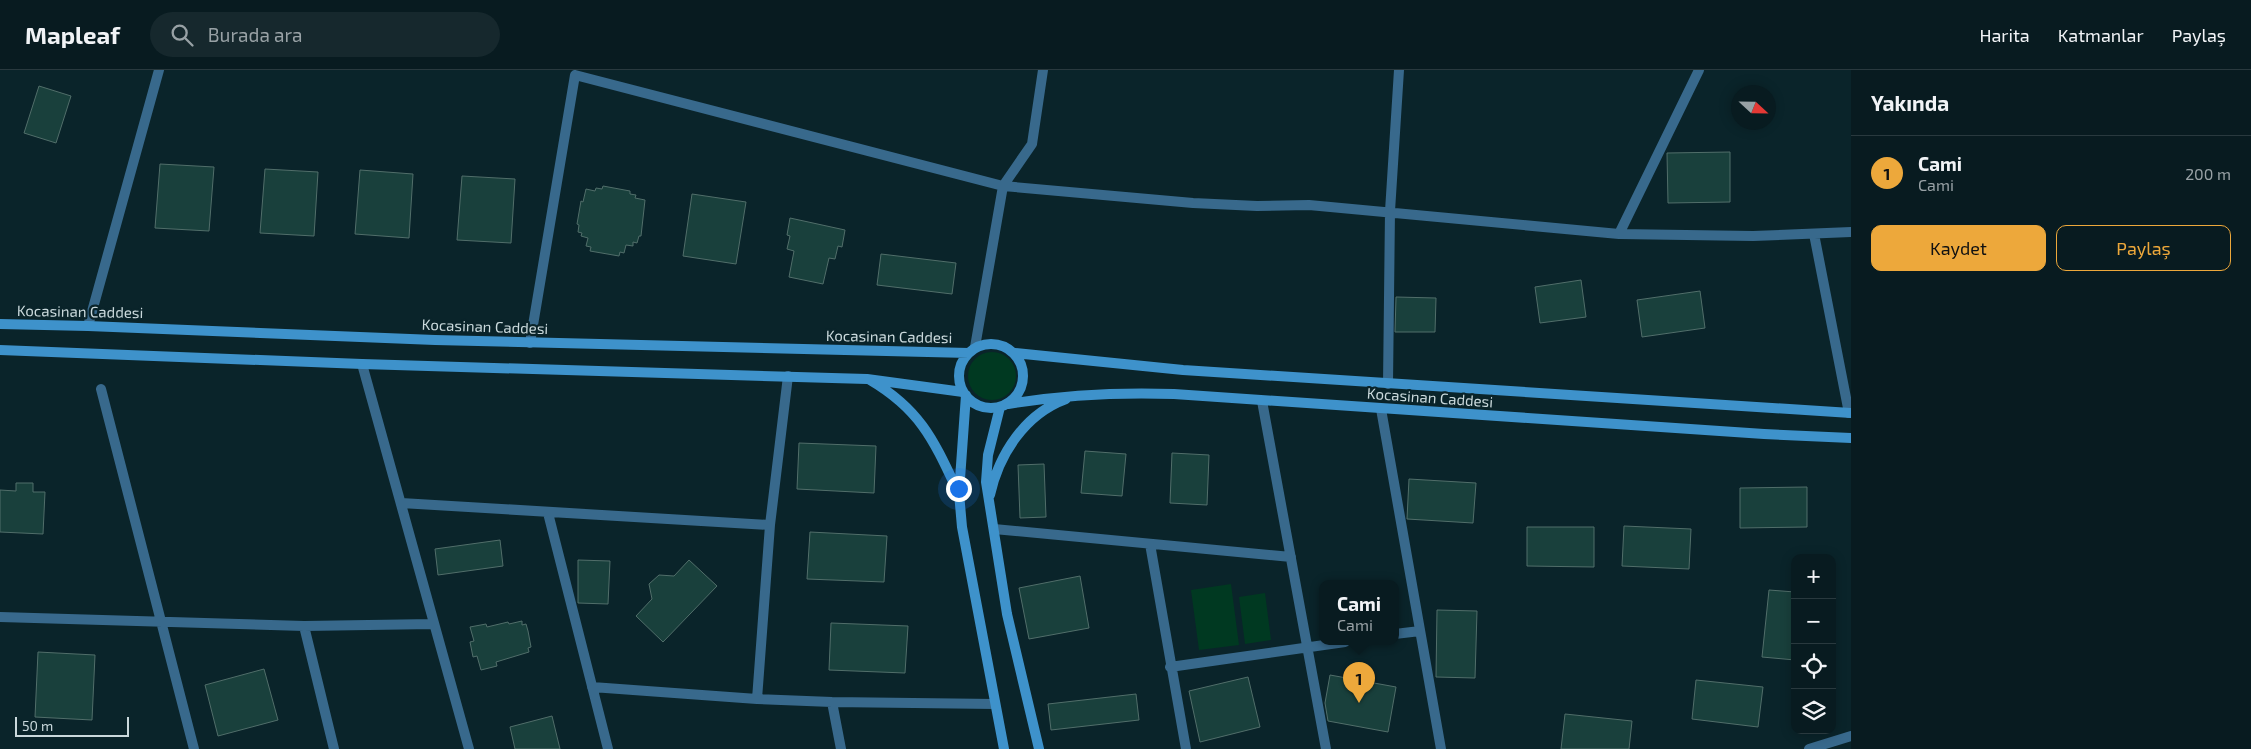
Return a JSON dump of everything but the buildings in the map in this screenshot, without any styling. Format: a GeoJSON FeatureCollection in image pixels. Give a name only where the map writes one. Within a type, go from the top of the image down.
{"type":"FeatureCollection","features":[{"type":"Feature","properties":{"kind":"main road","name":"Kocasinan Caddesi"},"geometry":{"type":"LineString","coordinates":[[0,324],[530,343],[972,350]]}},
{"type":"Feature","properties":{"kind":"main road"},"geometry":{"type":"LineString","coordinates":[[0,350],[362,364],[867,378],[964,394],[975,404],[983,407],[1004,406],[1014,399],[1023,384],[1023,367],[1015,352],[1000,344],[992,343],[972,350],[963,359],[959,376],[964,394],[959,493],[962,527],[1004,749]]}},
{"type":"Feature","properties":{"kind":"main road","name":"Kocasinan Caddesi"},"geometry":{"type":"LineString","coordinates":[[1015,352],[1142,367],[1850,413]]}},
{"type":"Feature","properties":{"kind":"main road"},"geometry":{"type":"LineString","coordinates":[[867,378],[894,396],[917,418],[935,442],[959,493]]}},
{"type":"Feature","properties":{"kind":"main road","name":"Kocasinan Caddesi"},"geometry":{"type":"LineString","coordinates":[[1004,406],[1075,395],[1141,393],[1764,434],[1851,438]]}},
{"type":"Feature","properties":{"kind":"main road"},"geometry":{"type":"LineString","coordinates":[[989,501],[998,468],[1006,452],[1020,432],[1045,410],[1075,395]]}},
{"type":"Feature","properties":{"kind":"main road"},"geometry":{"type":"LineString","coordinates":[[1004,406],[988,455],[986,482],[1007,614],[1039,749]]}},
{"type":"Feature","properties":{"kind":"street"},"geometry":{"type":"LineString","coordinates":[[88,326],[159,70]]}},
{"type":"Feature","properties":{"kind":"street"},"geometry":{"type":"LineString","coordinates":[[972,350],[1004,186],[1032,144],[1044,70]]}},
{"type":"Feature","properties":{"kind":"street"},"geometry":{"type":"LineString","coordinates":[[1388,384],[1390,211],[1399,70]]}},
{"type":"Feature","properties":{"kind":"street"},"geometry":{"type":"LineString","coordinates":[[1619,234],[1699,70]]}},
{"type":"Feature","properties":{"kind":"street"},"geometry":{"type":"LineString","coordinates":[[530,343],[575,74],[1004,186],[1193,203],[1257,206],[1310,205],[1390,211],[1619,234],[1718,236],[1851,232]]}},
{"type":"Feature","properties":{"kind":"street"},"geometry":{"type":"LineString","coordinates":[[1814,234],[1850,413]]}},
{"type":"Feature","properties":{"kind":"street"},"geometry":{"type":"LineString","coordinates":[[362,364],[469,749]]}},
{"type":"Feature","properties":{"kind":"street"},"geometry":{"type":"LineString","coordinates":[[757,699],[770,525],[788,376]]}},
{"type":"Feature","properties":{"kind":"street"},"geometry":{"type":"LineString","coordinates":[[101,389],[194,749]]}},
{"type":"Feature","properties":{"kind":"street"},"geometry":{"type":"LineString","coordinates":[[1262,401],[1326,749]]}},
{"type":"Feature","properties":{"kind":"street"},"geometry":{"type":"LineString","coordinates":[[1381,409],[1441,749]]}},
{"type":"Feature","properties":{"kind":"street"},"geometry":{"type":"LineString","coordinates":[[401,503],[770,525]]}},
{"type":"Feature","properties":{"kind":"street"},"geometry":{"type":"LineString","coordinates":[[548,513],[608,749]]}},
{"type":"Feature","properties":{"kind":"street"},"geometry":{"type":"LineString","coordinates":[[994,529],[1291,557]]}},
{"type":"Feature","properties":{"kind":"street"},"geometry":{"type":"LineString","coordinates":[[1150,544],[1170,667],[1186,749]]}},
{"type":"Feature","properties":{"kind":"street"},"geometry":{"type":"LineString","coordinates":[[0,616],[304,626],[433,624]]}},
{"type":"Feature","properties":{"kind":"street"},"geometry":{"type":"LineString","coordinates":[[304,626],[334,749]]}},
{"type":"Feature","properties":{"kind":"street"},"geometry":{"type":"LineString","coordinates":[[1399,634],[1420,631]]}},
{"type":"Feature","properties":{"kind":"street"},"geometry":{"type":"LineString","coordinates":[[1170,667],[1322,645]]}},
{"type":"Feature","properties":{"kind":"street"},"geometry":{"type":"LineString","coordinates":[[592,687],[757,699],[995,704]]}},
{"type":"Feature","properties":{"kind":"street"},"geometry":{"type":"LineString","coordinates":[[832,702],[840,749]]}},
{"type":"Feature","properties":{"kind":"street"},"geometry":{"type":"LineString","coordinates":[[1809,749],[1851,736]]}},
{"type":"Feature","properties":{"kind":"green space"},"geometry":{"type":"Polygon","coordinates":[[[987,352],[997,352],[1009,359],[1016,371],[1016,381],[1009,393],[997,400],[987,400],[979,396],[972,389],[968,381],[968,371],[972,363],[979,356],[987,352]]]}},
{"type":"Feature","properties":{"kind":"green space"},"geometry":{"type":"Polygon","coordinates":[[[1231,584],[1239,645],[1199,650],[1191,590],[1231,584]]]}},
{"type":"Feature","properties":{"kind":"green space"},"geometry":{"type":"Polygon","coordinates":[[[1265,593],[1271,640],[1245,644],[1239,597],[1265,593]]]}},
{"type":"Feature","properties":{"kind":"place","name":"Cami"},"geometry":{"type":"Point","coordinates":[1359,703]}}]}
